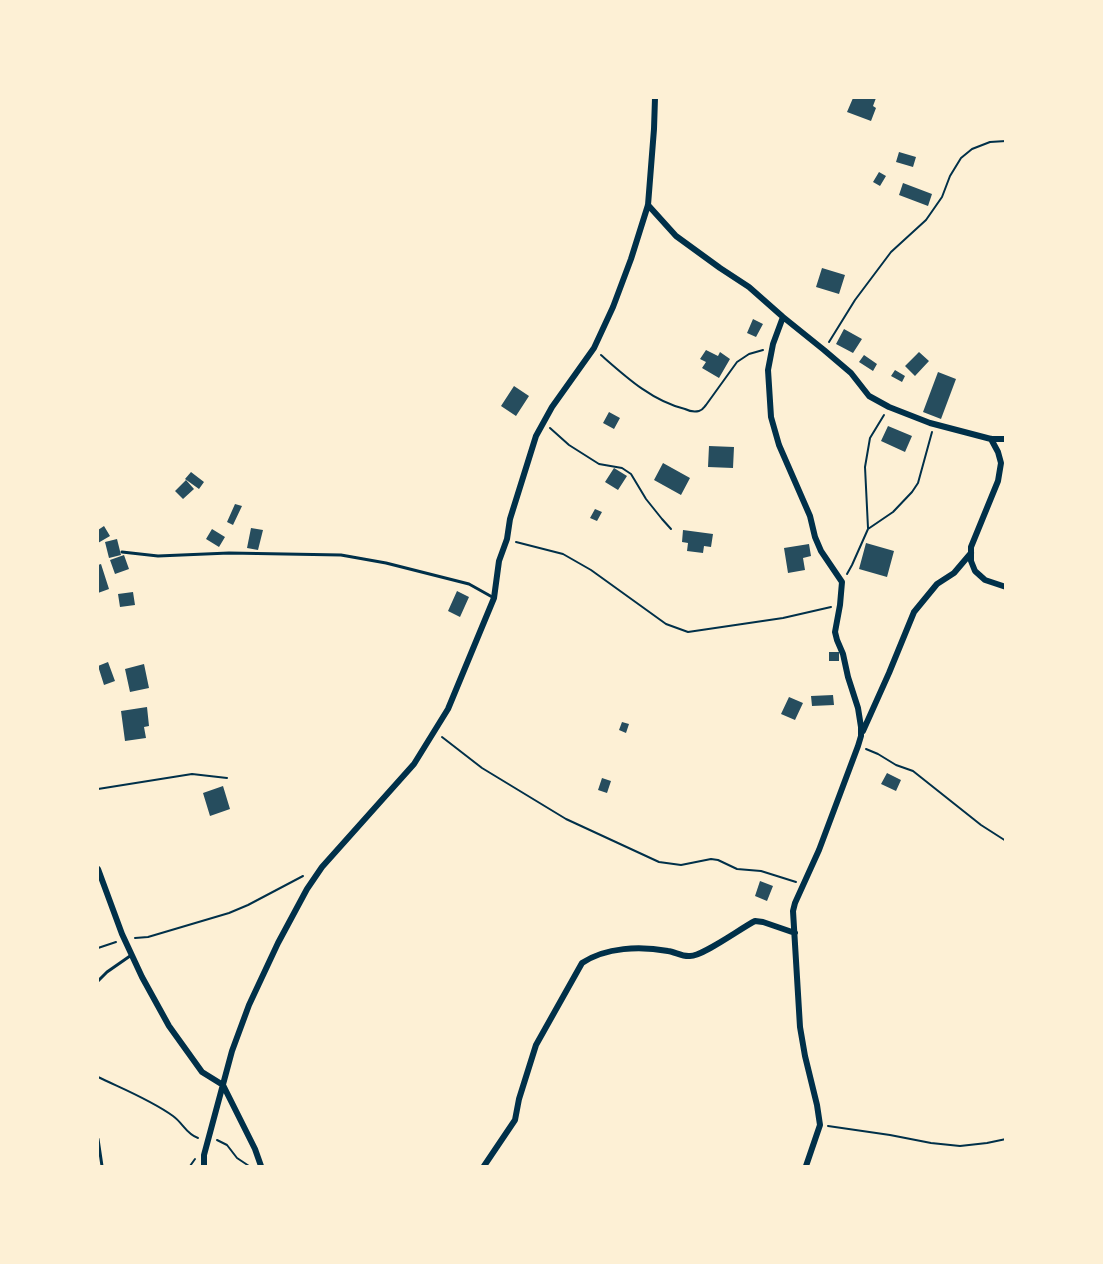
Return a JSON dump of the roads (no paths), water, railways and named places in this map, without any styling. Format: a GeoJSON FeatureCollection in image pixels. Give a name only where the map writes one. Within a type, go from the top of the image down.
{"type":"FeatureCollection","features":[{"type":"Feature","properties":{"kind":"street"},"geometry":{"type":"LineString","coordinates":[[204,1167],[204,1155],[232,1051],[249,1005],[278,943],[322,867],[414,764],[448,709],[494,598],[510,519],[536,436],[552,407],[594,348],[613,307],[631,259],[648,206],[655,98]]}},
{"type":"Feature","properties":{"kind":"street"},"geometry":{"type":"LineString","coordinates":[[648,206],[676,236],[749,287],[851,373],[869,396],[889,407],[930,423],[991,439],[1005,439]]}},
{"type":"Feature","properties":{"kind":"street"},"geometry":{"type":"LineString","coordinates":[[783,317],[773,344],[768,370],[771,417],[779,445],[810,516],[820,552],[842,582],[835,632],[858,708],[861,736]]}},
{"type":"Feature","properties":{"kind":"street"},"geometry":{"type":"LineString","coordinates":[[991,439],[1001,463],[998,481],[971,547],[971,561],[975,572],[985,580],[1005,586]]}},
{"type":"Feature","properties":{"kind":"street"},"geometry":{"type":"LineString","coordinates":[[806,1167],[820,1125],[818,1105],[800,1027],[793,911],[819,850],[861,736],[914,612],[937,584],[954,573],[971,553]]}},
{"type":"Feature","properties":{"kind":"street"},"geometry":{"type":"LineString","coordinates":[[98,869],[142,977],[169,1026],[202,1072],[223,1085],[255,1149],[261,1167]]}},
{"type":"Feature","properties":{"kind":"street"},"geometry":{"type":"LineString","coordinates":[[484,1167],[515,1120],[519,1099],[536,1045],[582,963],[593,956],[627,949],[660,950],[690,957],[706,951],[755,921],[795,933]]}},
{"type":"Feature","properties":{"kind":"lane"},"geometry":{"type":"LineString","coordinates":[[122,552],[158,556],[229,553],[341,555],[386,563],[469,584],[494,598]]}},
{"type":"Feature","properties":{"kind":"lane"},"geometry":{"type":"LineString","coordinates":[[98,981],[132,954]]}},
{"type":"Feature","properties":{"kind":"lane"},"geometry":{"type":"LineString","coordinates":[[98,1139],[102,1167]]}}]}
